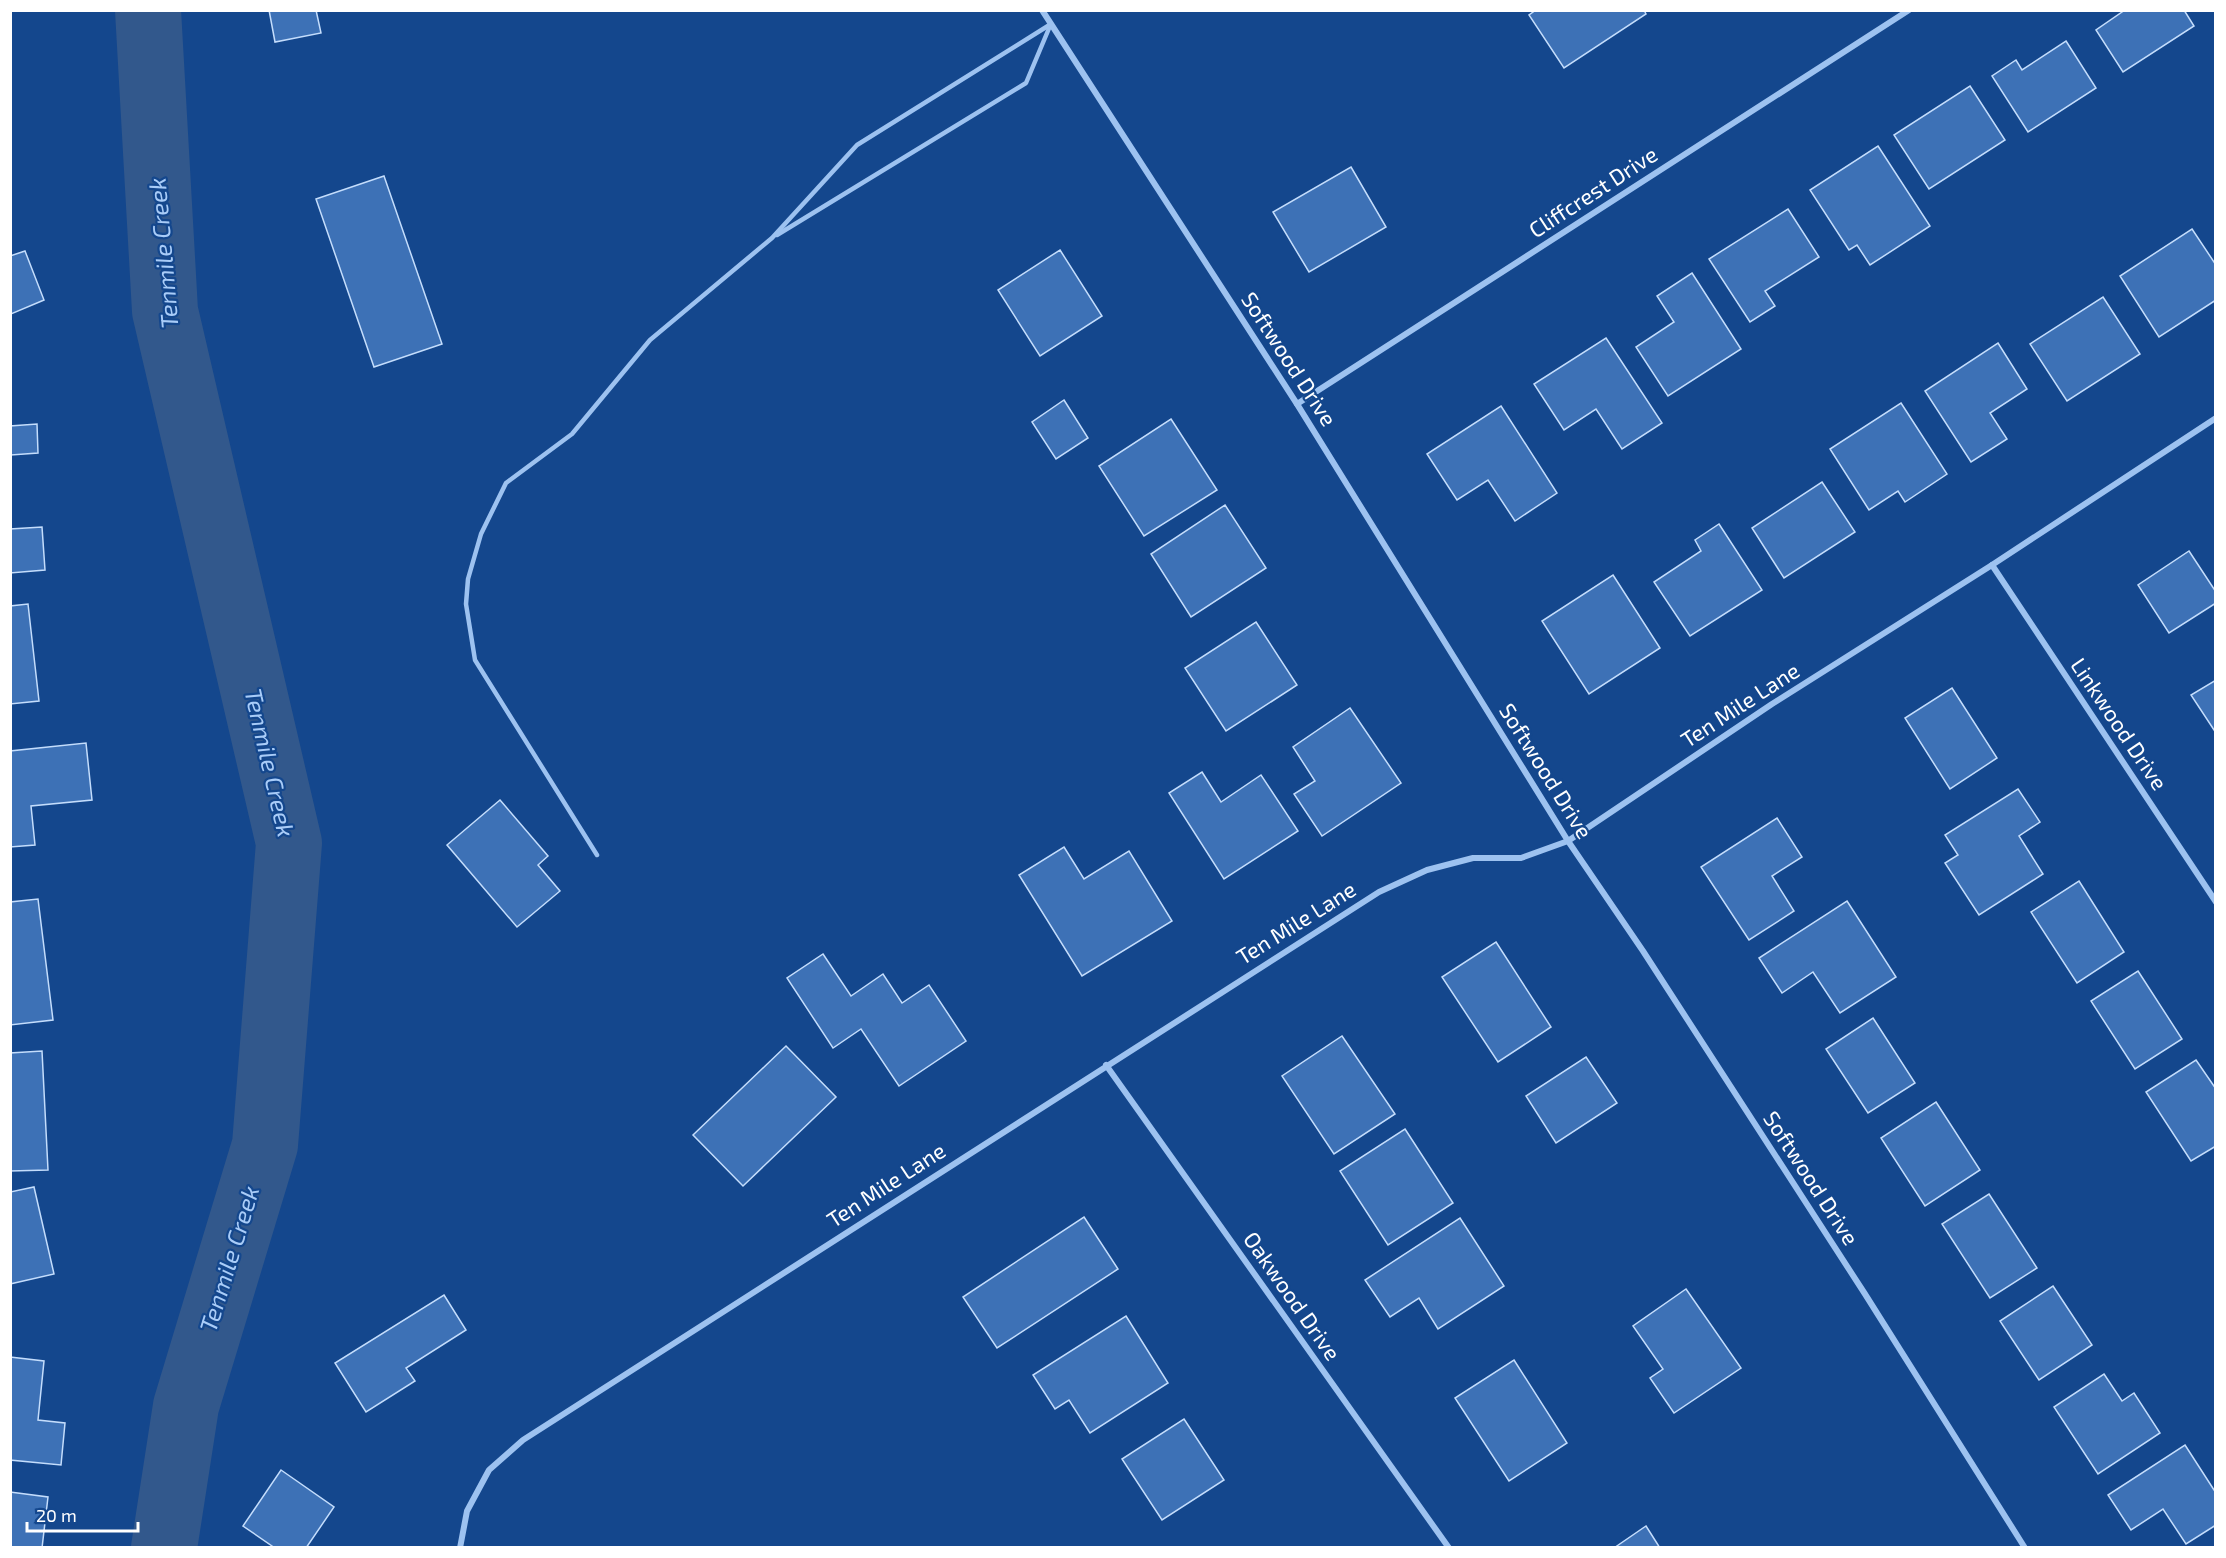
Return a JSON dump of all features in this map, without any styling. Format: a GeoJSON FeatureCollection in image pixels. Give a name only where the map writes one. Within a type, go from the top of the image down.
{"type":"FeatureCollection","features":[{"type":"Feature","properties":{"kind":"street","name":"Softwood Drive"},"geometry":{"type":"LineString","coordinates":[[1042,10],[1298,404],[1568,841],[1643,951],[1865,1294],[2025,1548]]}},
{"type":"Feature","properties":{"kind":"street","name":"Cliffcrest Drive"},"geometry":{"type":"LineString","coordinates":[[1298,404],[1909,10]]}},
{"type":"Feature","properties":{"kind":"street","name":"Ten Mile Lane"},"geometry":{"type":"LineString","coordinates":[[460,1548],[467,1511],[489,1470],[523,1440],[1378,892],[1438,867],[1473,858],[1521,858],[1568,841],[1772,704],[1992,565],[2216,418]]}},
{"type":"Feature","properties":{"kind":"street","name":"Linkwood Drive"},"geometry":{"type":"LineString","coordinates":[[1992,565],[2216,902]]}},
{"type":"Feature","properties":{"kind":"street","name":"Oakwood Drive"},"geometry":{"type":"LineString","coordinates":[[1106,1065],[1449,1548]]}},
{"type":"Feature","properties":{"kind":"lane"},"geometry":{"type":"LineString","coordinates":[[597,855],[474,660],[466,604],[468,579],[481,534],[506,483],[572,434],[650,340],[772,238],[857,145],[1051,24]]}},
{"type":"Feature","properties":{"kind":"lane"},"geometry":{"type":"LineString","coordinates":[[772,238],[1026,83],[1051,24]]}},
{"type":"Feature","properties":{"kind":"building"},"geometry":{"type":"Polygon","coordinates":[[[269,10],[316,10],[321,33],[275,42],[269,10]]]}},
{"type":"Feature","properties":{"kind":"building"},"geometry":{"type":"Polygon","coordinates":[[[1536,10],[1644,10],[1646,14],[1564,68],[1529,15],[1536,10]]]}},
{"type":"Feature","properties":{"kind":"building"},"geometry":{"type":"Polygon","coordinates":[[[2125,10],[2184,10],[2194,26],[2123,72],[2096,30],[2125,10]]]}},
{"type":"Feature","properties":{"kind":"building"},"geometry":{"type":"Polygon","coordinates":[[[2066,41],[2096,88],[2028,132],[1992,76],[2016,60],[2022,70],[2066,41]]]}},
{"type":"Feature","properties":{"kind":"building"},"geometry":{"type":"Polygon","coordinates":[[[1970,86],[2005,140],[1929,189],[1894,135],[1970,86]]]}},
{"type":"Feature","properties":{"kind":"building"},"geometry":{"type":"Polygon","coordinates":[[[1878,146],[1930,226],[1870,265],[1857,245],[1849,250],[1810,190],[1878,146]]]}},
{"type":"Feature","properties":{"kind":"building"},"geometry":{"type":"Polygon","coordinates":[[[1351,167],[1386,227],[1309,272],[1273,212],[1351,167]]]}},
{"type":"Feature","properties":{"kind":"building"},"geometry":{"type":"Polygon","coordinates":[[[384,176],[442,344],[374,367],[316,199],[384,176]]]}},
{"type":"Feature","properties":{"kind":"building"},"geometry":{"type":"Polygon","coordinates":[[[1788,209],[1819,257],[1765,291],[1775,306],[1750,322],[1709,259],[1788,209]]]}},
{"type":"Feature","properties":{"kind":"building"},"geometry":{"type":"Polygon","coordinates":[[[2192,229],[2216,265],[2216,300],[2159,337],[2120,276],[2192,229]]]}},
{"type":"Feature","properties":{"kind":"building"},"geometry":{"type":"Polygon","coordinates":[[[1060,250],[1102,316],[1040,356],[998,290],[1060,250]]]}},
{"type":"Feature","properties":{"kind":"building"},"geometry":{"type":"Polygon","coordinates":[[[25,251],[44,300],[11,314],[10,256],[25,251]]]}},
{"type":"Feature","properties":{"kind":"building"},"geometry":{"type":"Polygon","coordinates":[[[1692,273],[1741,349],[1668,396],[1636,347],[1674,322],[1657,296],[1692,273]]]}},
{"type":"Feature","properties":{"kind":"building"},"geometry":{"type":"Polygon","coordinates":[[[2103,297],[2140,354],[2067,401],[2030,344],[2103,297]]]}},
{"type":"Feature","properties":{"kind":"building"},"geometry":{"type":"Polygon","coordinates":[[[1606,338],[1662,423],[1622,449],[1596,409],[1564,430],[1534,384],[1606,338]]]}},
{"type":"Feature","properties":{"kind":"building"},"geometry":{"type":"Polygon","coordinates":[[[1998,343],[2027,389],[1990,413],[2007,439],[1971,462],[1925,391],[1998,343]]]}},
{"type":"Feature","properties":{"kind":"building"},"geometry":{"type":"Polygon","coordinates":[[[1064,400],[1088,438],[1056,459],[1032,422],[1064,400]]]}},
{"type":"Feature","properties":{"kind":"building"},"geometry":{"type":"Polygon","coordinates":[[[1901,403],[1947,474],[1905,502],[1898,491],[1869,510],[1830,449],[1901,403]]]}},
{"type":"Feature","properties":{"kind":"building"},"geometry":{"type":"Polygon","coordinates":[[[1501,406],[1557,493],[1515,521],[1488,480],[1457,500],[1427,454],[1501,406]]]}},
{"type":"Feature","properties":{"kind":"building"},"geometry":{"type":"Polygon","coordinates":[[[1171,419],[1217,490],[1144,536],[1099,466],[1171,419]]]}},
{"type":"Feature","properties":{"kind":"building"},"geometry":{"type":"Polygon","coordinates":[[[37,424],[38,453],[11,455],[10,426],[37,424]]]}},
{"type":"Feature","properties":{"kind":"building"},"geometry":{"type":"Polygon","coordinates":[[[1822,482],[1855,532],[1784,578],[1752,528],[1822,482]]]}},
{"type":"Feature","properties":{"kind":"building"},"geometry":{"type":"Polygon","coordinates":[[[1225,505],[1266,568],[1191,617],[1151,554],[1225,505]]]}},
{"type":"Feature","properties":{"kind":"building"},"geometry":{"type":"Polygon","coordinates":[[[1719,524],[1762,590],[1690,636],[1654,582],[1701,551],[1695,540],[1719,524]]]}},
{"type":"Feature","properties":{"kind":"building"},"geometry":{"type":"Polygon","coordinates":[[[42,527],[45,570],[10,573],[10,529],[42,527]]]}},
{"type":"Feature","properties":{"kind":"building"},"geometry":{"type":"Polygon","coordinates":[[[2189,551],[2216,592],[2216,603],[2169,633],[2138,585],[2189,551]]]}},
{"type":"Feature","properties":{"kind":"building"},"geometry":{"type":"Polygon","coordinates":[[[1613,575],[1660,648],[1589,694],[1542,621],[1613,575]]]}},
{"type":"Feature","properties":{"kind":"building"},"geometry":{"type":"Polygon","coordinates":[[[28,604],[39,701],[10,704],[10,606],[28,604]]]}},
{"type":"Feature","properties":{"kind":"building"},"geometry":{"type":"Polygon","coordinates":[[[1256,622],[1297,685],[1226,731],[1185,668],[1256,622]]]}},
{"type":"Feature","properties":{"kind":"building"},"geometry":{"type":"Polygon","coordinates":[[[2216,680],[2216,733],[2191,695],[2216,680]]]}},
{"type":"Feature","properties":{"kind":"building"},"geometry":{"type":"Polygon","coordinates":[[[1952,688],[1997,758],[1950,789],[1905,718],[1952,688]]]}},
{"type":"Feature","properties":{"kind":"building"},"geometry":{"type":"Polygon","coordinates":[[[1350,708],[1401,783],[1322,836],[1294,794],[1315,781],[1293,747],[1350,708]]]}},
{"type":"Feature","properties":{"kind":"building"},"geometry":{"type":"Polygon","coordinates":[[[86,743],[92,800],[31,806],[35,845],[10,847],[10,751],[86,743]]]}},
{"type":"Feature","properties":{"kind":"building"},"geometry":{"type":"Polygon","coordinates":[[[1202,772],[1221,802],[1261,775],[1298,831],[1224,879],[1169,793],[1202,772]]]}},
{"type":"Feature","properties":{"kind":"building"},"geometry":{"type":"Polygon","coordinates":[[[2018,789],[2040,822],[2019,836],[2043,874],[1979,915],[1945,863],[1958,855],[1945,835],[2018,789]]]}},
{"type":"Feature","properties":{"kind":"building"},"geometry":{"type":"Polygon","coordinates":[[[500,800],[548,856],[538,865],[560,891],[517,927],[447,845],[500,800]]]}},
{"type":"Feature","properties":{"kind":"building"},"geometry":{"type":"Polygon","coordinates":[[[1777,818],[1802,857],[1772,876],[1794,911],[1749,940],[1701,867],[1777,818]]]}},
{"type":"Feature","properties":{"kind":"building"},"geometry":{"type":"Polygon","coordinates":[[[1064,847],[1084,879],[1129,851],[1172,921],[1082,976],[1019,875],[1064,847]]]}},
{"type":"Feature","properties":{"kind":"building"},"geometry":{"type":"Polygon","coordinates":[[[2079,881],[2124,952],[2077,983],[2031,912],[2079,881]]]}},
{"type":"Feature","properties":{"kind":"building"},"geometry":{"type":"Polygon","coordinates":[[[38,899],[53,1020],[10,1025],[10,902],[38,899]]]}},
{"type":"Feature","properties":{"kind":"building"},"geometry":{"type":"Polygon","coordinates":[[[1847,901],[1896,977],[1840,1013],[1813,972],[1782,993],[1759,958],[1847,901]]]}},
{"type":"Feature","properties":{"kind":"building"},"geometry":{"type":"Polygon","coordinates":[[[1496,942],[1551,1027],[1498,1062],[1442,977],[1496,942]]]}},
{"type":"Feature","properties":{"kind":"building"},"geometry":{"type":"Polygon","coordinates":[[[823,954],[851,996],[883,974],[902,1003],[929,985],[966,1041],[899,1086],[861,1029],[833,1048],[787,978],[823,954]]]}},
{"type":"Feature","properties":{"kind":"building"},"geometry":{"type":"Polygon","coordinates":[[[2138,971],[2182,1039],[2135,1069],[2091,1001],[2138,971]]]}},
{"type":"Feature","properties":{"kind":"building"},"geometry":{"type":"Polygon","coordinates":[[[1873,1018],[1915,1083],[1868,1113],[1826,1049],[1873,1018]]]}},
{"type":"Feature","properties":{"kind":"building"},"geometry":{"type":"Polygon","coordinates":[[[1342,1036],[1395,1114],[1334,1154],[1282,1076],[1342,1036]]]}},
{"type":"Feature","properties":{"kind":"building"},"geometry":{"type":"Polygon","coordinates":[[[786,1046],[836,1097],[743,1186],[693,1135],[786,1046]]]}},
{"type":"Feature","properties":{"kind":"building"},"geometry":{"type":"Polygon","coordinates":[[[42,1051],[48,1170],[10,1171],[10,1053],[42,1051]]]}},
{"type":"Feature","properties":{"kind":"building"},"geometry":{"type":"Polygon","coordinates":[[[1586,1057],[1617,1103],[1556,1143],[1526,1096],[1586,1057]]]}},
{"type":"Feature","properties":{"kind":"building"},"geometry":{"type":"Polygon","coordinates":[[[2196,1060],[2216,1089],[2216,1146],[2191,1161],[2146,1092],[2196,1060]]]}},
{"type":"Feature","properties":{"kind":"building"},"geometry":{"type":"Polygon","coordinates":[[[1936,1102],[1980,1170],[1925,1206],[1881,1138],[1936,1102]]]}},
{"type":"Feature","properties":{"kind":"building"},"geometry":{"type":"Polygon","coordinates":[[[1405,1129],[1453,1203],[1388,1245],[1340,1171],[1405,1129]]]}},
{"type":"Feature","properties":{"kind":"building"},"geometry":{"type":"Polygon","coordinates":[[[34,1187],[54,1274],[10,1284],[10,1192],[34,1187]]]}},
{"type":"Feature","properties":{"kind":"building"},"geometry":{"type":"Polygon","coordinates":[[[1989,1194],[2037,1268],[1990,1298],[1942,1224],[1989,1194]]]}},
{"type":"Feature","properties":{"kind":"building"},"geometry":{"type":"Polygon","coordinates":[[[1084,1217],[1118,1269],[997,1348],[963,1297],[1084,1217]]]}},
{"type":"Feature","properties":{"kind":"building"},"geometry":{"type":"Polygon","coordinates":[[[1460,1218],[1504,1286],[1438,1329],[1419,1298],[1390,1317],[1365,1280],[1460,1218]]]}},
{"type":"Feature","properties":{"kind":"building"},"geometry":{"type":"Polygon","coordinates":[[[2053,1286],[2092,1345],[2039,1380],[2000,1321],[2053,1286]]]}},
{"type":"Feature","properties":{"kind":"building"},"geometry":{"type":"Polygon","coordinates":[[[1686,1289],[1741,1368],[1674,1413],[1650,1378],[1663,1369],[1633,1326],[1686,1289]]]}},
{"type":"Feature","properties":{"kind":"building"},"geometry":{"type":"Polygon","coordinates":[[[444,1295],[466,1330],[406,1368],[415,1381],[366,1412],[335,1363],[444,1295]]]}},
{"type":"Feature","properties":{"kind":"building"},"geometry":{"type":"Polygon","coordinates":[[[1126,1316],[1168,1383],[1090,1433],[1069,1400],[1055,1409],[1033,1375],[1126,1316]]]}},
{"type":"Feature","properties":{"kind":"building"},"geometry":{"type":"Polygon","coordinates":[[[10,1357],[44,1361],[38,1420],[65,1423],[61,1465],[10,1460],[10,1357]]]}},
{"type":"Feature","properties":{"kind":"building"},"geometry":{"type":"Polygon","coordinates":[[[1514,1360],[1567,1443],[1509,1481],[1455,1398],[1514,1360]]]}},
{"type":"Feature","properties":{"kind":"building"},"geometry":{"type":"Polygon","coordinates":[[[2104,1374],[2122,1401],[2134,1393],[2160,1433],[2098,1474],[2054,1407],[2104,1374]]]}},
{"type":"Feature","properties":{"kind":"building"},"geometry":{"type":"Polygon","coordinates":[[[1184,1419],[1224,1480],[1162,1520],[1122,1459],[1184,1419]]]}},
{"type":"Feature","properties":{"kind":"building"},"geometry":{"type":"Polygon","coordinates":[[[2185,1445],[2216,1493],[2216,1525],[2186,1544],[2163,1509],[2131,1530],[2108,1495],[2185,1445]]]}},
{"type":"Feature","properties":{"kind":"building"},"geometry":{"type":"Polygon","coordinates":[[[281,1470],[334,1507],[306,1548],[275,1548],[243,1526],[281,1470]]]}},
{"type":"Feature","properties":{"kind":"building"},"geometry":{"type":"Polygon","coordinates":[[[10,1492],[48,1497],[42,1548],[10,1548],[10,1492]]]}},
{"type":"Feature","properties":{"kind":"building"},"geometry":{"type":"Polygon","coordinates":[[[1646,1526],[1660,1548],[1614,1548],[1646,1526]]]}},
{"type":"Feature","properties":{"kind":"waterway","name":"Tenmile Creek"},"geometry":{"type":"LineString","coordinates":[[148,10],[165,311],[289,843],[265,1145],[186,1406],[164,1548]]}}]}
